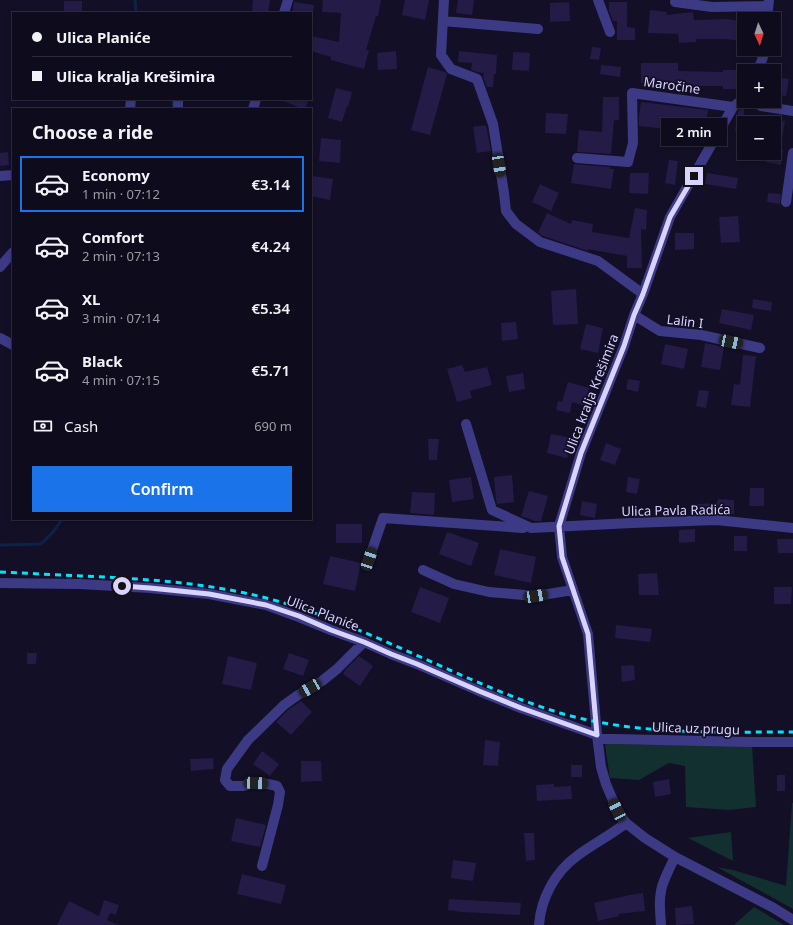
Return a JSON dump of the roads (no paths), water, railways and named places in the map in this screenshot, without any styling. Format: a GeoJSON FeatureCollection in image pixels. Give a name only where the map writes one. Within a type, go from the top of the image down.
{"type":"FeatureCollection","features":[{"type":"Feature","properties":{"kind":"street"},"geometry":{"type":"LineString","coordinates":[[284,12],[288,0]]}},
{"type":"Feature","properties":{"kind":"street"},"geometry":{"type":"LineString","coordinates":[[444,0],[441,55],[451,69],[477,79],[493,124],[506,211],[516,224],[540,242],[598,261],[643,294]]}},
{"type":"Feature","properties":{"kind":"street"},"geometry":{"type":"LineString","coordinates":[[598,0],[610,32]]}},
{"type":"Feature","properties":{"kind":"street"},"geometry":{"type":"LineString","coordinates":[[675,2],[712,7],[768,3]]}},
{"type":"Feature","properties":{"kind":"street"},"geometry":{"type":"LineString","coordinates":[[443,21],[538,29]]}},
{"type":"Feature","properties":{"kind":"street","name":"Maročine"},"geometry":{"type":"LineString","coordinates":[[577,158],[628,162],[633,143],[632,93],[733,107]]}},
{"type":"Feature","properties":{"kind":"street","name":"Ulica kralja Krešimira"},"geometry":{"type":"LineString","coordinates":[[737,104],[733,107],[670,217],[624,346],[581,453],[559,526],[562,557],[588,634],[601,767],[606,784],[617,810],[626,823],[675,858],[772,907],[793,920]]}},
{"type":"Feature","properties":{"kind":"street"},"geometry":{"type":"LineString","coordinates":[[774,108],[793,111]]}},
{"type":"Feature","properties":{"kind":"street"},"geometry":{"type":"LineString","coordinates":[[786,202],[793,153]]}},
{"type":"Feature","properties":{"kind":"street"},"geometry":{"type":"LineString","coordinates":[[0,176],[12,175]]}},
{"type":"Feature","properties":{"kind":"street"},"geometry":{"type":"LineString","coordinates":[[0,267],[12,253]]}},
{"type":"Feature","properties":{"kind":"street","name":"Lalin I"},"geometry":{"type":"LineString","coordinates":[[634,315],[660,331],[701,335],[760,348]]}},
{"type":"Feature","properties":{"kind":"street"},"geometry":{"type":"LineString","coordinates":[[0,338],[12,344]]}},
{"type":"Feature","properties":{"kind":"street"},"geometry":{"type":"LineString","coordinates":[[466,424],[492,510],[531,528]]}},
{"type":"Feature","properties":{"kind":"street","name":"Ulica Pavla Radića"},"geometry":{"type":"LineString","coordinates":[[369,559],[383,518],[531,528],[716,520],[793,528]]}},
{"type":"Feature","properties":{"kind":"street"},"geometry":{"type":"LineString","coordinates":[[423,570],[454,584],[489,592],[536,596],[573,590]]}},
{"type":"Feature","properties":{"kind":"street","name":"Ulica Planiće"},"geometry":{"type":"LineString","coordinates":[[0,583],[150,588],[209,594],[266,605],[299,616],[417,664],[500,700],[598,737]]}},
{"type":"Feature","properties":{"kind":"street"},"geometry":{"type":"LineString","coordinates":[[262,866],[280,792],[277,786],[268,784],[256,783],[243,786],[230,786],[225,780],[227,769],[248,740],[284,705],[322,681],[337,669],[364,642]]}},
{"type":"Feature","properties":{"kind":"street","name":"Ulica uz prugu"},"geometry":{"type":"LineString","coordinates":[[598,737],[615,739],[793,742]]}},
{"type":"Feature","properties":{"kind":"street"},"geometry":{"type":"LineString","coordinates":[[539,925],[546,896],[554,880],[564,868],[577,856],[615,832],[626,823]]}},
{"type":"Feature","properties":{"kind":"street"},"geometry":{"type":"LineString","coordinates":[[661,925],[660,894],[663,881],[675,858]]}},
{"type":"Feature","properties":{"kind":"waterway"},"geometry":{"type":"LineString","coordinates":[[135,0],[136,12]]}},
{"type":"Feature","properties":{"kind":"waterway"},"geometry":{"type":"LineString","coordinates":[[173,100],[173,105]]}},
{"type":"Feature","properties":{"kind":"waterway"},"geometry":{"type":"LineString","coordinates":[[0,545],[41,544],[54,531],[60,520]]}},
{"type":"Feature","properties":{"kind":"railway"},"geometry":{"type":"LineString","coordinates":[[0,572],[156,580],[229,590],[277,601],[349,626],[524,701],[560,713],[588,720],[646,729],[676,731],[793,732]]}}]}
